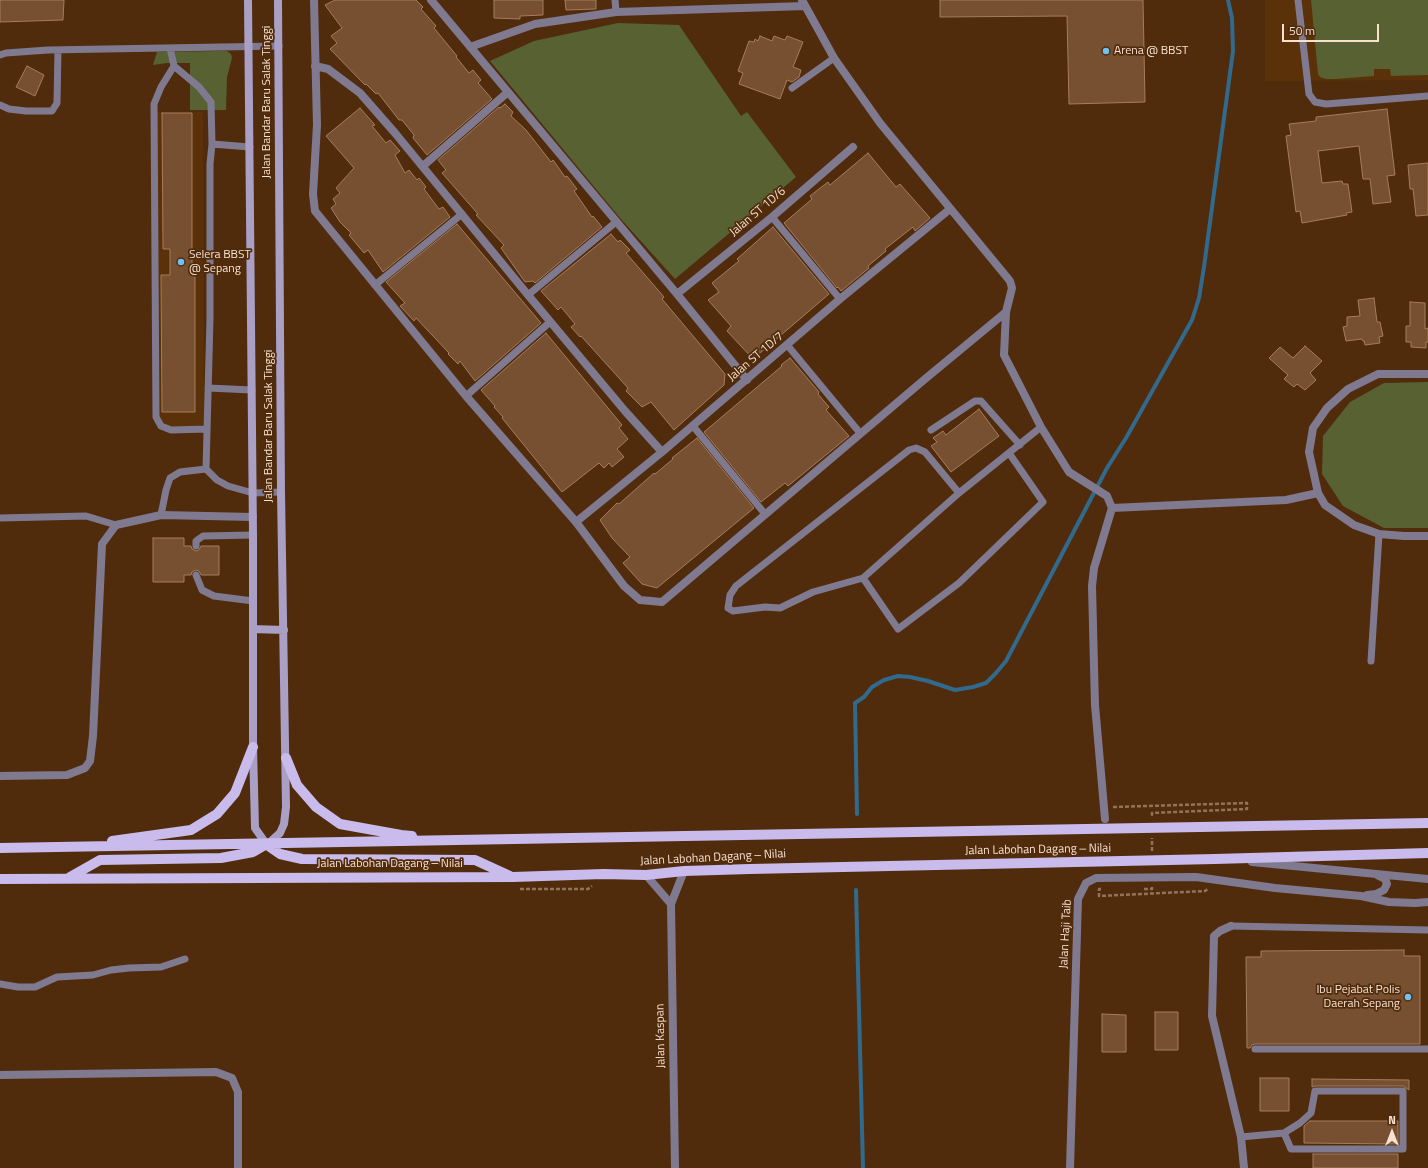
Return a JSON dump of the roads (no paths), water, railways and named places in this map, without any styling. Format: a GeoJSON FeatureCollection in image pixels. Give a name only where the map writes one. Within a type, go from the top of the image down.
{"type":"FeatureCollection","features":[{"type":"Feature","properties":{"kind":"main road"},"geometry":{"type":"LineString","coordinates":[[248,0],[254,535],[253,747],[255,828],[267,844],[280,854],[302,859],[476,860],[513,877]]}},
{"type":"Feature","properties":{"kind":"main road","name":"Jalan Bandar Baru Salak Tinggi"},"geometry":{"type":"LineString","coordinates":[[267,844],[280,833],[284,824],[286,807],[281,492],[278,0]]}},
{"type":"Feature","properties":{"kind":"main road"},"geometry":{"type":"LineString","coordinates":[[253,629],[284,630]]}},
{"type":"Feature","properties":{"kind":"main road"},"geometry":{"type":"LineString","coordinates":[[79,846],[190,830],[217,814],[235,793],[253,747]]}},
{"type":"Feature","properties":{"kind":"main road"},"geometry":{"type":"LineString","coordinates":[[286,758],[297,785],[316,807],[340,824],[401,835],[476,840]]}},
{"type":"Feature","properties":{"kind":"main road","name":"Jalan Labohan Dagang ‒ Nilai"},"geometry":{"type":"LineString","coordinates":[[0,848],[1428,823]]}},
{"type":"Feature","properties":{"kind":"main road"},"geometry":{"type":"LineString","coordinates":[[69,878],[100,860],[221,858],[254,852],[267,844]]}},
{"type":"Feature","properties":{"kind":"main road","name":"Jalan Labohan Dagang ‒ Nilai"},"geometry":{"type":"LineString","coordinates":[[0,879],[513,877],[604,874],[646,875],[684,871],[1428,853]]}},
{"type":"Feature","properties":{"kind":"street"},"geometry":{"type":"LineString","coordinates":[[314,0],[317,125],[313,194],[315,211],[466,396],[576,522],[624,586],[640,600],[662,602],[860,433],[1006,312]]}},
{"type":"Feature","properties":{"kind":"street"},"geometry":{"type":"LineString","coordinates":[[431,0],[747,380]]}},
{"type":"Feature","properties":{"kind":"street"},"geometry":{"type":"LineString","coordinates":[[470,47],[535,24],[616,12],[804,3],[834,58],[880,124],[1010,282],[1012,288],[1006,312],[1004,354],[1041,427],[1069,472],[1107,496],[1112,508],[1094,568],[1092,586],[1096,705],[1105,819]]}},
{"type":"Feature","properties":{"kind":"street"},"geometry":{"type":"LineString","coordinates":[[315,66],[328,69],[360,93],[423,166],[550,322],[625,411],[662,452]]}},
{"type":"Feature","properties":{"kind":"street"},"geometry":{"type":"LineString","coordinates":[[423,166],[508,92]]}},
{"type":"Feature","properties":{"kind":"street","name":"Jalan ST 1D/6"},"geometry":{"type":"LineString","coordinates":[[676,294],[772,216],[853,147]]}},
{"type":"Feature","properties":{"kind":"street","name":"Jalan ST 1D/7"},"geometry":{"type":"LineString","coordinates":[[576,522],[662,452],[788,346],[840,300],[950,209]]}},
{"type":"Feature","properties":{"kind":"street"},"geometry":{"type":"LineString","coordinates":[[1428,374],[1378,374],[1348,389],[1327,408],[1313,428],[1309,452],[1318,493],[1326,505],[1354,525],[1379,534],[1428,536]]}},
{"type":"Feature","properties":{"kind":"street"},"geometry":{"type":"LineString","coordinates":[[1112,508],[1286,500],[1318,493]]}},
{"type":"Feature","properties":{"kind":"street"},"geometry":{"type":"LineString","coordinates":[[0,776],[67,775],[85,768],[90,761],[93,736],[102,544],[116,525],[161,515],[253,517]]}},
{"type":"Feature","properties":{"kind":"street"},"geometry":{"type":"LineString","coordinates":[[1215,859],[1428,879]]}},
{"type":"Feature","properties":{"kind":"street"},"geometry":{"type":"LineString","coordinates":[[646,875],[671,904],[684,871]]}},
{"type":"Feature","properties":{"kind":"street"},"geometry":{"type":"LineString","coordinates":[[1357,872],[1378,875],[1385,879],[1387,884],[1384,890],[1376,894],[1361,896]]}},
{"type":"Feature","properties":{"kind":"street","name":"Jalan Haji Taib"},"geometry":{"type":"LineString","coordinates":[[1070,1168],[1078,899],[1086,883],[1096,878],[1196,877],[1275,888],[1361,896]]}},
{"type":"Feature","properties":{"kind":"street"},"geometry":{"type":"LineString","coordinates":[[1361,896],[1389,902],[1428,902]]}},
{"type":"Feature","properties":{"kind":"street","name":"Jalan Kaspan"},"geometry":{"type":"LineString","coordinates":[[671,904],[675,1168]]}},
{"type":"Feature","properties":{"kind":"street"},"geometry":{"type":"LineString","coordinates":[[1231,926],[1220,931],[1214,936],[1212,1016],[1241,1137],[1244,1168]]}},
{"type":"Feature","properties":{"kind":"street"},"geometry":{"type":"LineString","coordinates":[[0,1075],[216,1072],[232,1078],[238,1092],[238,1168]]}},
{"type":"Feature","properties":{"kind":"lane"},"geometry":{"type":"LineString","coordinates":[[615,0],[616,12]]}},
{"type":"Feature","properties":{"kind":"lane"},"geometry":{"type":"LineString","coordinates":[[1298,0],[1309,94],[1315,102],[1326,104],[1428,96]]}},
{"type":"Feature","properties":{"kind":"lane"},"geometry":{"type":"LineString","coordinates":[[0,55],[6,52],[58,50],[279,46]]}},
{"type":"Feature","properties":{"kind":"lane"},"geometry":{"type":"LineString","coordinates":[[170,48],[174,66],[199,88],[211,102],[210,319],[206,469],[218,480],[228,486],[253,493],[281,492]]}},
{"type":"Feature","properties":{"kind":"lane"},"geometry":{"type":"LineString","coordinates":[[0,106],[9,109],[26,111],[52,111],[57,103],[58,50]]}},
{"type":"Feature","properties":{"kind":"lane"},"geometry":{"type":"LineString","coordinates":[[792,88],[834,58]]}},
{"type":"Feature","properties":{"kind":"lane"},"geometry":{"type":"LineString","coordinates":[[174,66],[161,88],[154,104],[156,417],[161,426],[171,430],[207,429]]}},
{"type":"Feature","properties":{"kind":"lane"},"geometry":{"type":"LineString","coordinates":[[212,144],[250,148]]}},
{"type":"Feature","properties":{"kind":"lane"},"geometry":{"type":"LineString","coordinates":[[376,285],[462,214]]}},
{"type":"Feature","properties":{"kind":"lane"},"geometry":{"type":"LineString","coordinates":[[772,216],[840,300]]}},
{"type":"Feature","properties":{"kind":"lane"},"geometry":{"type":"LineString","coordinates":[[528,295],[616,222]]}},
{"type":"Feature","properties":{"kind":"lane"},"geometry":{"type":"LineString","coordinates":[[466,396],[550,322]]}},
{"type":"Feature","properties":{"kind":"lane"},"geometry":{"type":"LineString","coordinates":[[788,346],[860,433]]}},
{"type":"Feature","properties":{"kind":"lane"},"geometry":{"type":"LineString","coordinates":[[208,388],[252,390]]}},
{"type":"Feature","properties":{"kind":"lane"},"geometry":{"type":"LineString","coordinates":[[931,430],[975,401],[981,402],[1020,445]]}},
{"type":"Feature","properties":{"kind":"lane"},"geometry":{"type":"LineString","coordinates":[[693,426],[765,514]]}},
{"type":"Feature","properties":{"kind":"lane"},"geometry":{"type":"LineString","coordinates":[[959,493],[925,452],[916,448],[909,450],[736,586],[730,595],[728,608],[733,611],[765,607],[780,608],[813,592],[863,578],[959,493],[1041,427]]}},
{"type":"Feature","properties":{"kind":"lane"},"geometry":{"type":"LineString","coordinates":[[863,578],[898,629],[959,583],[1043,502],[1009,453]]}},
{"type":"Feature","properties":{"kind":"lane"},"geometry":{"type":"LineString","coordinates":[[161,515],[170,478],[180,472],[206,469]]}},
{"type":"Feature","properties":{"kind":"lane"},"geometry":{"type":"LineString","coordinates":[[0,518],[86,516],[116,525]]}},
{"type":"Feature","properties":{"kind":"lane"},"geometry":{"type":"LineString","coordinates":[[1371,661],[1379,534]]}},
{"type":"Feature","properties":{"kind":"lane"},"geometry":{"type":"LineString","coordinates":[[196,546],[196,541],[203,536],[254,535]]}},
{"type":"Feature","properties":{"kind":"lane"},"geometry":{"type":"LineString","coordinates":[[196,575],[202,590],[214,596],[253,602]]}},
{"type":"Feature","properties":{"kind":"lane"},"geometry":{"type":"LineString","coordinates":[[1231,926],[1428,930]]}},
{"type":"Feature","properties":{"kind":"lane"},"geometry":{"type":"LineString","coordinates":[[0,984],[18,987],[34,987],[57,976],[93,975],[111,970],[161,967],[184,959]]}},
{"type":"Feature","properties":{"kind":"lane"},"geometry":{"type":"LineString","coordinates":[[1255,1049],[1428,1049]]}},
{"type":"Feature","properties":{"kind":"lane"},"geometry":{"type":"LineString","coordinates":[[1241,1137],[1284,1133],[1300,1123],[1311,1113],[1315,1091],[1403,1091],[1403,1149],[1291,1149],[1284,1133]]}},
{"type":"Feature","properties":{"kind":"waterway"},"geometry":{"type":"LineString","coordinates":[[857,814],[855,703],[864,697],[872,687],[884,680],[898,676],[928,681],[955,690],[986,683],[996,673],[1006,661],[1107,468],[1126,438],[1192,320],[1199,298],[1204,267],[1233,51],[1232,18],[1228,0]]}},
{"type":"Feature","properties":{"kind":"waterway"},"geometry":{"type":"LineString","coordinates":[[856,890],[863,1168]]}},
{"type":"Feature","properties":{"kind":"place","name":"Arena @ BBST"},"geometry":{"type":"Point","coordinates":[1106,51]}},
{"type":"Feature","properties":{"kind":"place","name":"Selera BBST @ Sepang"},"geometry":{"type":"Point","coordinates":[181,262]}},
{"type":"Feature","properties":{"kind":"place","name":"Ibu Pejabat Polis Daerah Sepang"},"geometry":{"type":"Point","coordinates":[1408,997]}}]}
